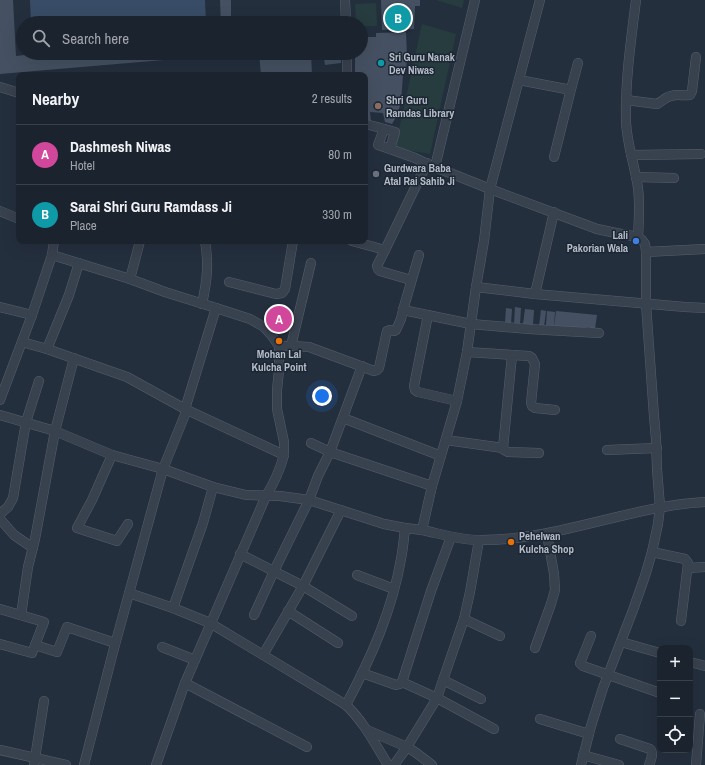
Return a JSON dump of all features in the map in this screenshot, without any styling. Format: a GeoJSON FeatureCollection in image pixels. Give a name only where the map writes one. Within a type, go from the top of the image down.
{"type":"FeatureCollection","features":[{"type":"Feature","properties":{"kind":"street"},"geometry":{"type":"LineString","coordinates":[[345,0],[346,16]]}},
{"type":"Feature","properties":{"kind":"street"},"geometry":{"type":"LineString","coordinates":[[411,280],[380,271],[378,270],[377,266],[431,165],[475,0]]}},
{"type":"Feature","properties":{"kind":"street"},"geometry":{"type":"LineString","coordinates":[[422,530],[432,486],[457,401],[467,352],[484,241],[490,190],[540,0]]}},
{"type":"Feature","properties":{"kind":"street"},"geometry":{"type":"LineString","coordinates":[[636,0],[630,50],[626,100],[626,122],[628,140],[636,177],[638,197],[638,237]]}},
{"type":"Feature","properties":{"kind":"street"},"geometry":{"type":"LineString","coordinates":[[626,100],[659,104],[665,98],[672,95],[690,95],[692,91],[696,57]]}},
{"type":"Feature","properties":{"kind":"street"},"geometry":{"type":"LineString","coordinates":[[347,60],[348,72]]}},
{"type":"Feature","properties":{"kind":"street"},"geometry":{"type":"LineString","coordinates":[[554,157],[578,63]]}},
{"type":"Feature","properties":{"kind":"street"},"geometry":{"type":"LineString","coordinates":[[519,80],[566,89],[570,93]]}},
{"type":"Feature","properties":{"kind":"street"},"geometry":{"type":"LineString","coordinates":[[0,87],[16,92]]}},
{"type":"Feature","properties":{"kind":"street"},"geometry":{"type":"LineString","coordinates":[[368,125],[395,132],[390,150],[416,158],[490,190],[554,212],[597,229],[638,237],[645,244],[646,304],[660,508],[652,552],[645,576],[608,674],[589,734],[583,755],[582,765]]}},
{"type":"Feature","properties":{"kind":"street"},"geometry":{"type":"LineString","coordinates":[[631,155],[701,154]]}},
{"type":"Feature","properties":{"kind":"street"},"geometry":{"type":"LineString","coordinates":[[636,177],[674,178]]}},
{"type":"Feature","properties":{"kind":"street"},"geometry":{"type":"LineString","coordinates":[[0,211],[16,218]]}},
{"type":"Feature","properties":{"kind":"street"},"geometry":{"type":"LineString","coordinates":[[535,294],[554,212]]}},
{"type":"Feature","properties":{"kind":"street"},"geometry":{"type":"LineString","coordinates":[[0,400],[32,315],[52,255],[54,244]]}},
{"type":"Feature","properties":{"kind":"street"},"geometry":{"type":"LineString","coordinates":[[130,279],[139,244]]}},
{"type":"Feature","properties":{"kind":"street"},"geometry":{"type":"LineString","coordinates":[[202,304],[206,287],[208,258],[206,244]]}},
{"type":"Feature","properties":{"kind":"street"},"geometry":{"type":"LineString","coordinates":[[229,282],[276,294],[282,292],[285,289],[292,244]]}},
{"type":"Feature","properties":{"kind":"street"},"geometry":{"type":"LineString","coordinates":[[363,244],[385,250]]}},
{"type":"Feature","properties":{"kind":"street"},"geometry":{"type":"LineString","coordinates":[[646,252],[705,249]]}},
{"type":"Feature","properties":{"kind":"street"},"geometry":{"type":"LineString","coordinates":[[52,255],[250,319],[264,327],[279,346],[277,409],[284,442],[284,455],[273,484],[266,496],[240,554],[185,683],[156,765]]}},
{"type":"Feature","properties":{"kind":"street"},"geometry":{"type":"LineString","coordinates":[[279,346],[308,347],[374,371],[377,370],[379,368],[387,332],[390,330],[396,330],[401,319],[419,255]]}},
{"type":"Feature","properties":{"kind":"street"},"geometry":{"type":"LineString","coordinates":[[47,350],[69,295],[79,263]]}},
{"type":"Feature","properties":{"kind":"street"},"geometry":{"type":"LineString","coordinates":[[290,346],[311,263]]}},
{"type":"Feature","properties":{"kind":"street"},"geometry":{"type":"LineString","coordinates":[[476,287],[535,294],[705,308]]}},
{"type":"Feature","properties":{"kind":"street"},"geometry":{"type":"LineString","coordinates":[[0,307],[32,315]]}},
{"type":"Feature","properties":{"kind":"street"},"geometry":{"type":"LineString","coordinates":[[84,765],[115,643],[163,469],[186,412],[185,409],[216,308]]}},
{"type":"Feature","properties":{"kind":"street"},"geometry":{"type":"LineString","coordinates":[[403,310],[471,324],[599,333]]}},
{"type":"Feature","properties":{"kind":"street"},"geometry":{"type":"LineString","coordinates":[[428,315],[414,383],[415,390],[457,401]]}},
{"type":"Feature","properties":{"kind":"street"},"geometry":{"type":"LineString","coordinates":[[22,342],[74,358],[127,377],[185,409],[284,455]]}},
{"type":"Feature","properties":{"kind":"street"},"geometry":{"type":"LineString","coordinates":[[467,352],[529,356],[535,364],[531,404],[535,408],[555,410]]}},
{"type":"Feature","properties":{"kind":"street"},"geometry":{"type":"LineString","coordinates":[[503,448],[512,355]]}},
{"type":"Feature","properties":{"kind":"street"},"geometry":{"type":"LineString","coordinates":[[20,615],[55,431],[74,358]]}},
{"type":"Feature","properties":{"kind":"street"},"geometry":{"type":"LineString","coordinates":[[254,615],[309,500],[318,476],[330,452],[362,366]]}},
{"type":"Feature","properties":{"kind":"street"},"geometry":{"type":"LineString","coordinates":[[0,514],[8,507],[13,498],[26,422],[39,381]]}},
{"type":"Feature","properties":{"kind":"street"},"geometry":{"type":"LineString","coordinates":[[0,415],[55,431],[112,455],[163,469],[213,487],[246,494],[280,496],[309,500],[384,524],[422,530],[451,537],[478,540],[507,539],[547,534],[660,508],[705,502]]}},
{"type":"Feature","properties":{"kind":"street"},"geometry":{"type":"LineString","coordinates":[[343,418],[441,456]]}},
{"type":"Feature","properties":{"kind":"street"},"geometry":{"type":"LineString","coordinates":[[446,440],[503,448],[508,452],[540,453]]}},
{"type":"Feature","properties":{"kind":"street"},"geometry":{"type":"LineString","coordinates":[[311,443],[330,452],[432,486]]}},
{"type":"Feature","properties":{"kind":"street"},"geometry":{"type":"LineString","coordinates":[[607,450],[657,448]]}},
{"type":"Feature","properties":{"kind":"street"},"geometry":{"type":"LineString","coordinates":[[112,455],[92,500],[77,528],[117,541],[128,524]]}},
{"type":"Feature","properties":{"kind":"street"},"geometry":{"type":"LineString","coordinates":[[173,608],[203,523],[213,487]]}},
{"type":"Feature","properties":{"kind":"street"},"geometry":{"type":"LineString","coordinates":[[263,655],[303,586],[341,510]]}},
{"type":"Feature","properties":{"kind":"street"},"geometry":{"type":"LineString","coordinates":[[0,519],[14,535],[33,548]]}},
{"type":"Feature","properties":{"kind":"street"},"geometry":{"type":"LineString","coordinates":[[346,705],[378,640],[402,558],[406,528]]}},
{"type":"Feature","properties":{"kind":"street"},"geometry":{"type":"LineString","coordinates":[[535,648],[555,590],[554,574],[547,534]]}},
{"type":"Feature","properties":{"kind":"street"},"geometry":{"type":"LineString","coordinates":[[362,673],[396,685],[402,682],[431,591],[451,537]]}},
{"type":"Feature","properties":{"kind":"street"},"geometry":{"type":"LineString","coordinates":[[394,765],[407,747],[436,698],[443,680],[464,619],[478,540]]}},
{"type":"Feature","properties":{"kind":"street"},"geometry":{"type":"LineString","coordinates":[[652,552],[684,559],[688,563],[681,621]]}},
{"type":"Feature","properties":{"kind":"street"},"geometry":{"type":"LineString","coordinates":[[240,554],[303,586],[352,616]]}},
{"type":"Feature","properties":{"kind":"street"},"geometry":{"type":"LineString","coordinates":[[688,568],[705,567]]}},
{"type":"Feature","properties":{"kind":"street"},"geometry":{"type":"LineString","coordinates":[[357,575],[394,589]]}},
{"type":"Feature","properties":{"kind":"street"},"geometry":{"type":"LineString","coordinates":[[129,593],[173,608],[210,623],[346,705],[367,730],[388,765]]}},
{"type":"Feature","properties":{"kind":"street"},"geometry":{"type":"LineString","coordinates":[[0,609],[44,622],[32,652],[0,644]]}},
{"type":"Feature","properties":{"kind":"street"},"geometry":{"type":"LineString","coordinates":[[288,611],[338,643]]}},
{"type":"Feature","properties":{"kind":"street"},"geometry":{"type":"LineString","coordinates":[[464,619],[500,636]]}},
{"type":"Feature","properties":{"kind":"street"},"geometry":{"type":"LineString","coordinates":[[35,645],[57,652],[67,627],[115,643]]}},
{"type":"Feature","properties":{"kind":"street"},"geometry":{"type":"LineString","coordinates":[[591,636],[581,661],[581,665],[657,692]]}},
{"type":"Feature","properties":{"kind":"street"},"geometry":{"type":"LineString","coordinates":[[621,642],[657,652]]}},
{"type":"Feature","properties":{"kind":"street"},"geometry":{"type":"LineString","coordinates":[[162,647],[195,660]]}},
{"type":"Feature","properties":{"kind":"street"},"geometry":{"type":"LineString","coordinates":[[693,663],[705,666]]}},
{"type":"Feature","properties":{"kind":"street"},"geometry":{"type":"LineString","coordinates":[[443,680],[481,699]]}},
{"type":"Feature","properties":{"kind":"street"},"geometry":{"type":"LineString","coordinates":[[402,682],[436,698],[494,729]]}},
{"type":"Feature","properties":{"kind":"street"},"geometry":{"type":"LineString","coordinates":[[185,683],[307,747]]}},
{"type":"Feature","properties":{"kind":"street"},"geometry":{"type":"LineString","coordinates":[[34,762],[44,701]]}},
{"type":"Feature","properties":{"kind":"street"},"geometry":{"type":"LineString","coordinates":[[696,765],[702,714]]}},
{"type":"Feature","properties":{"kind":"street"},"geometry":{"type":"LineString","coordinates":[[540,719],[589,734]]}},
{"type":"Feature","properties":{"kind":"street"},"geometry":{"type":"LineString","coordinates":[[367,730],[407,747],[432,765]]}},
{"type":"Feature","properties":{"kind":"street"},"geometry":{"type":"LineString","coordinates":[[620,739],[650,749],[652,753],[649,765]]}},
{"type":"Feature","properties":{"kind":"street"},"geometry":{"type":"LineString","coordinates":[[0,750],[34,762],[66,765]]}},
{"type":"Feature","properties":{"kind":"street"},"geometry":{"type":"LineString","coordinates":[[583,755],[619,765]]}},
{"type":"Feature","properties":{"kind":"green space"},"geometry":{"type":"Polygon","coordinates":[[[436,0],[464,0],[462,8],[436,0]]]}},
{"type":"Feature","properties":{"kind":"green space"},"geometry":{"type":"Polygon","coordinates":[[[376,3],[377,26],[368,26],[368,16],[356,16],[355,4],[376,3]]]}},
{"type":"Feature","properties":{"kind":"green space"},"geometry":{"type":"Polygon","coordinates":[[[422,24],[456,34],[430,154],[395,148],[422,24]]]}},
{"type":"Feature","properties":{"kind":"water"},"geometry":{"type":"Polygon","coordinates":[[[30,0],[205,0],[206,16],[31,16],[30,0]]]}},
{"type":"Feature","properties":{"kind":"building"},"geometry":{"type":"Polygon","coordinates":[[[0,0],[13,0],[16,60],[164,60],[16,72],[0,74],[0,0]]]}},
{"type":"Feature","properties":{"kind":"building"},"geometry":{"type":"Polygon","coordinates":[[[220,0],[231,0],[231,16],[221,16],[220,0]]]}},
{"type":"Feature","properties":{"kind":"building"},"geometry":{"type":"Polygon","coordinates":[[[381,0],[420,0],[420,6],[415,6],[414,29],[382,30],[381,0]]]}},
{"type":"Feature","properties":{"kind":"building","name":"Sri Guru Nanak Dev Niwas"},"geometry":{"type":"Polygon","coordinates":[[[406,32],[407,56],[406,69],[403,74],[401,103],[392,124],[385,122],[383,113],[370,112],[371,122],[368,122],[368,72],[355,72],[355,60],[368,60],[368,37],[376,37],[376,33],[406,32]]]}},
{"type":"Feature","properties":{"kind":"building"},"geometry":{"type":"Polygon","coordinates":[[[260,60],[311,60],[312,72],[261,72],[260,60]]]}},
{"type":"Feature","properties":{"kind":"building"},"geometry":{"type":"Polygon","coordinates":[[[324,60],[341,60],[341,63],[325,65],[324,60]]]}},
{"type":"Feature","properties":{"kind":"building"},"geometry":{"type":"Polygon","coordinates":[[[515,307],[521,308],[520,324],[514,324],[515,307]]]}},
{"type":"Feature","properties":{"kind":"building"},"geometry":{"type":"Polygon","coordinates":[[[506,308],[512,309],[511,324],[505,323],[506,308]]]}},
{"type":"Feature","properties":{"kind":"building"},"geometry":{"type":"Polygon","coordinates":[[[525,309],[534,310],[533,325],[523,324],[525,309]]]}},
{"type":"Feature","properties":{"kind":"building"},"geometry":{"type":"Polygon","coordinates":[[[541,310],[546,311],[544,327],[539,326],[541,310]]]}},
{"type":"Feature","properties":{"kind":"building"},"geometry":{"type":"Polygon","coordinates":[[[547,311],[555,312],[554,326],[546,325],[547,311]]]}},
{"type":"Feature","properties":{"kind":"building"},"geometry":{"type":"Polygon","coordinates":[[[556,311],[597,315],[595,329],[590,329],[590,327],[585,327],[585,329],[554,326],[556,311]]]}},
{"type":"Feature","properties":{"kind":"place","name":"Sarai Shri Guru Ramdass Ji"},"geometry":{"type":"Point","coordinates":[398,18]}},
{"type":"Feature","properties":{"kind":"place","name":"Sri Guru Nanak Dev Niwas"},"geometry":{"type":"Point","coordinates":[381,63]}},
{"type":"Feature","properties":{"kind":"place","name":"Shri Guru Ramdas Library"},"geometry":{"type":"Point","coordinates":[378,106]}},
{"type":"Feature","properties":{"kind":"place","name":"Gurdwara Baba Atal Rai Sahib Ji"},"geometry":{"type":"Point","coordinates":[376,174]}},
{"type":"Feature","properties":{"kind":"place","name":"Lali Pakorian Wala"},"geometry":{"type":"Point","coordinates":[636,241]}},
{"type":"Feature","properties":{"kind":"place","name":"Dashmesh Niwas"},"geometry":{"type":"Point","coordinates":[279,319]}},
{"type":"Feature","properties":{"kind":"place","name":"Mohan Lal Kulcha Point"},"geometry":{"type":"Point","coordinates":[279,341]}},
{"type":"Feature","properties":{"kind":"place","name":"Pehelwan Kulcha Shop"},"geometry":{"type":"Point","coordinates":[511,542]}}]}
